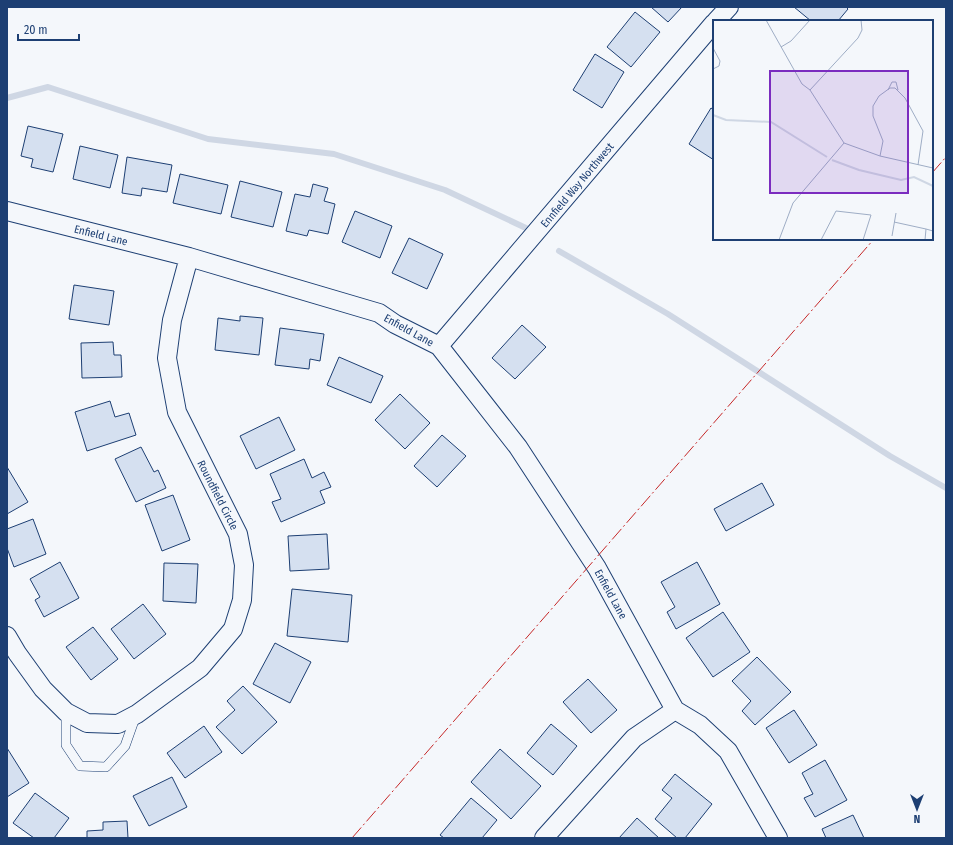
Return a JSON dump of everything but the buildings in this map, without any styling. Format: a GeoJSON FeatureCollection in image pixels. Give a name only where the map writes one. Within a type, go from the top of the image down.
{"type":"FeatureCollection","features":[{"type":"Feature","properties":{"kind":"street","name":"Ennfield Way Northwest"},"geometry":{"type":"LineString","coordinates":[[717,20],[729,7]]}},
{"type":"Feature","properties":{"kind":"street","name":"Ennfield Way Northwest"},"geometry":{"type":"LineString","coordinates":[[439,346],[713,24]]}},
{"type":"Feature","properties":{"kind":"street","name":"Enfield Lane"},"geometry":{"type":"LineString","coordinates":[[7,211],[189,257],[379,313],[395,324],[439,346],[518,447],[589,555],[675,710]]}},
{"type":"Feature","properties":{"kind":"street","name":"Roundfield Circle"},"geometry":{"type":"LineString","coordinates":[[7,636],[17,653],[43,689],[66,712],[88,723],[118,724],[137,714],[200,668],[232,629],[242,600],[244,566],[238,534],[177,412],[167,358],[172,320],[189,257]]}},
{"type":"Feature","properties":{"kind":"street"},"geometry":{"type":"LineString","coordinates":[[544,838],[634,738],[675,710],[700,725],[728,751],[778,838]]}},
{"type":"Feature","properties":{"kind":"lane"},"geometry":{"type":"LineString","coordinates":[[66,712],[66,745],[80,766],[106,767],[125,746],[137,714]]}},
{"type":"Feature","properties":{"kind":"waterway"},"geometry":{"type":"LineString","coordinates":[[7,98],[48,87],[208,139],[334,154],[445,190],[528,229]]}},
{"type":"Feature","properties":{"kind":"waterway"},"geometry":{"type":"LineString","coordinates":[[559,251],[668,314],[890,456],[946,488]]}},
{"type":"Feature","properties":{"kind":"power"},"geometry":{"type":"LineString","coordinates":[[933,172],[946,157]]}},
{"type":"Feature","properties":{"kind":"power"},"geometry":{"type":"LineString","coordinates":[[352,838],[873,240]]}}]}
